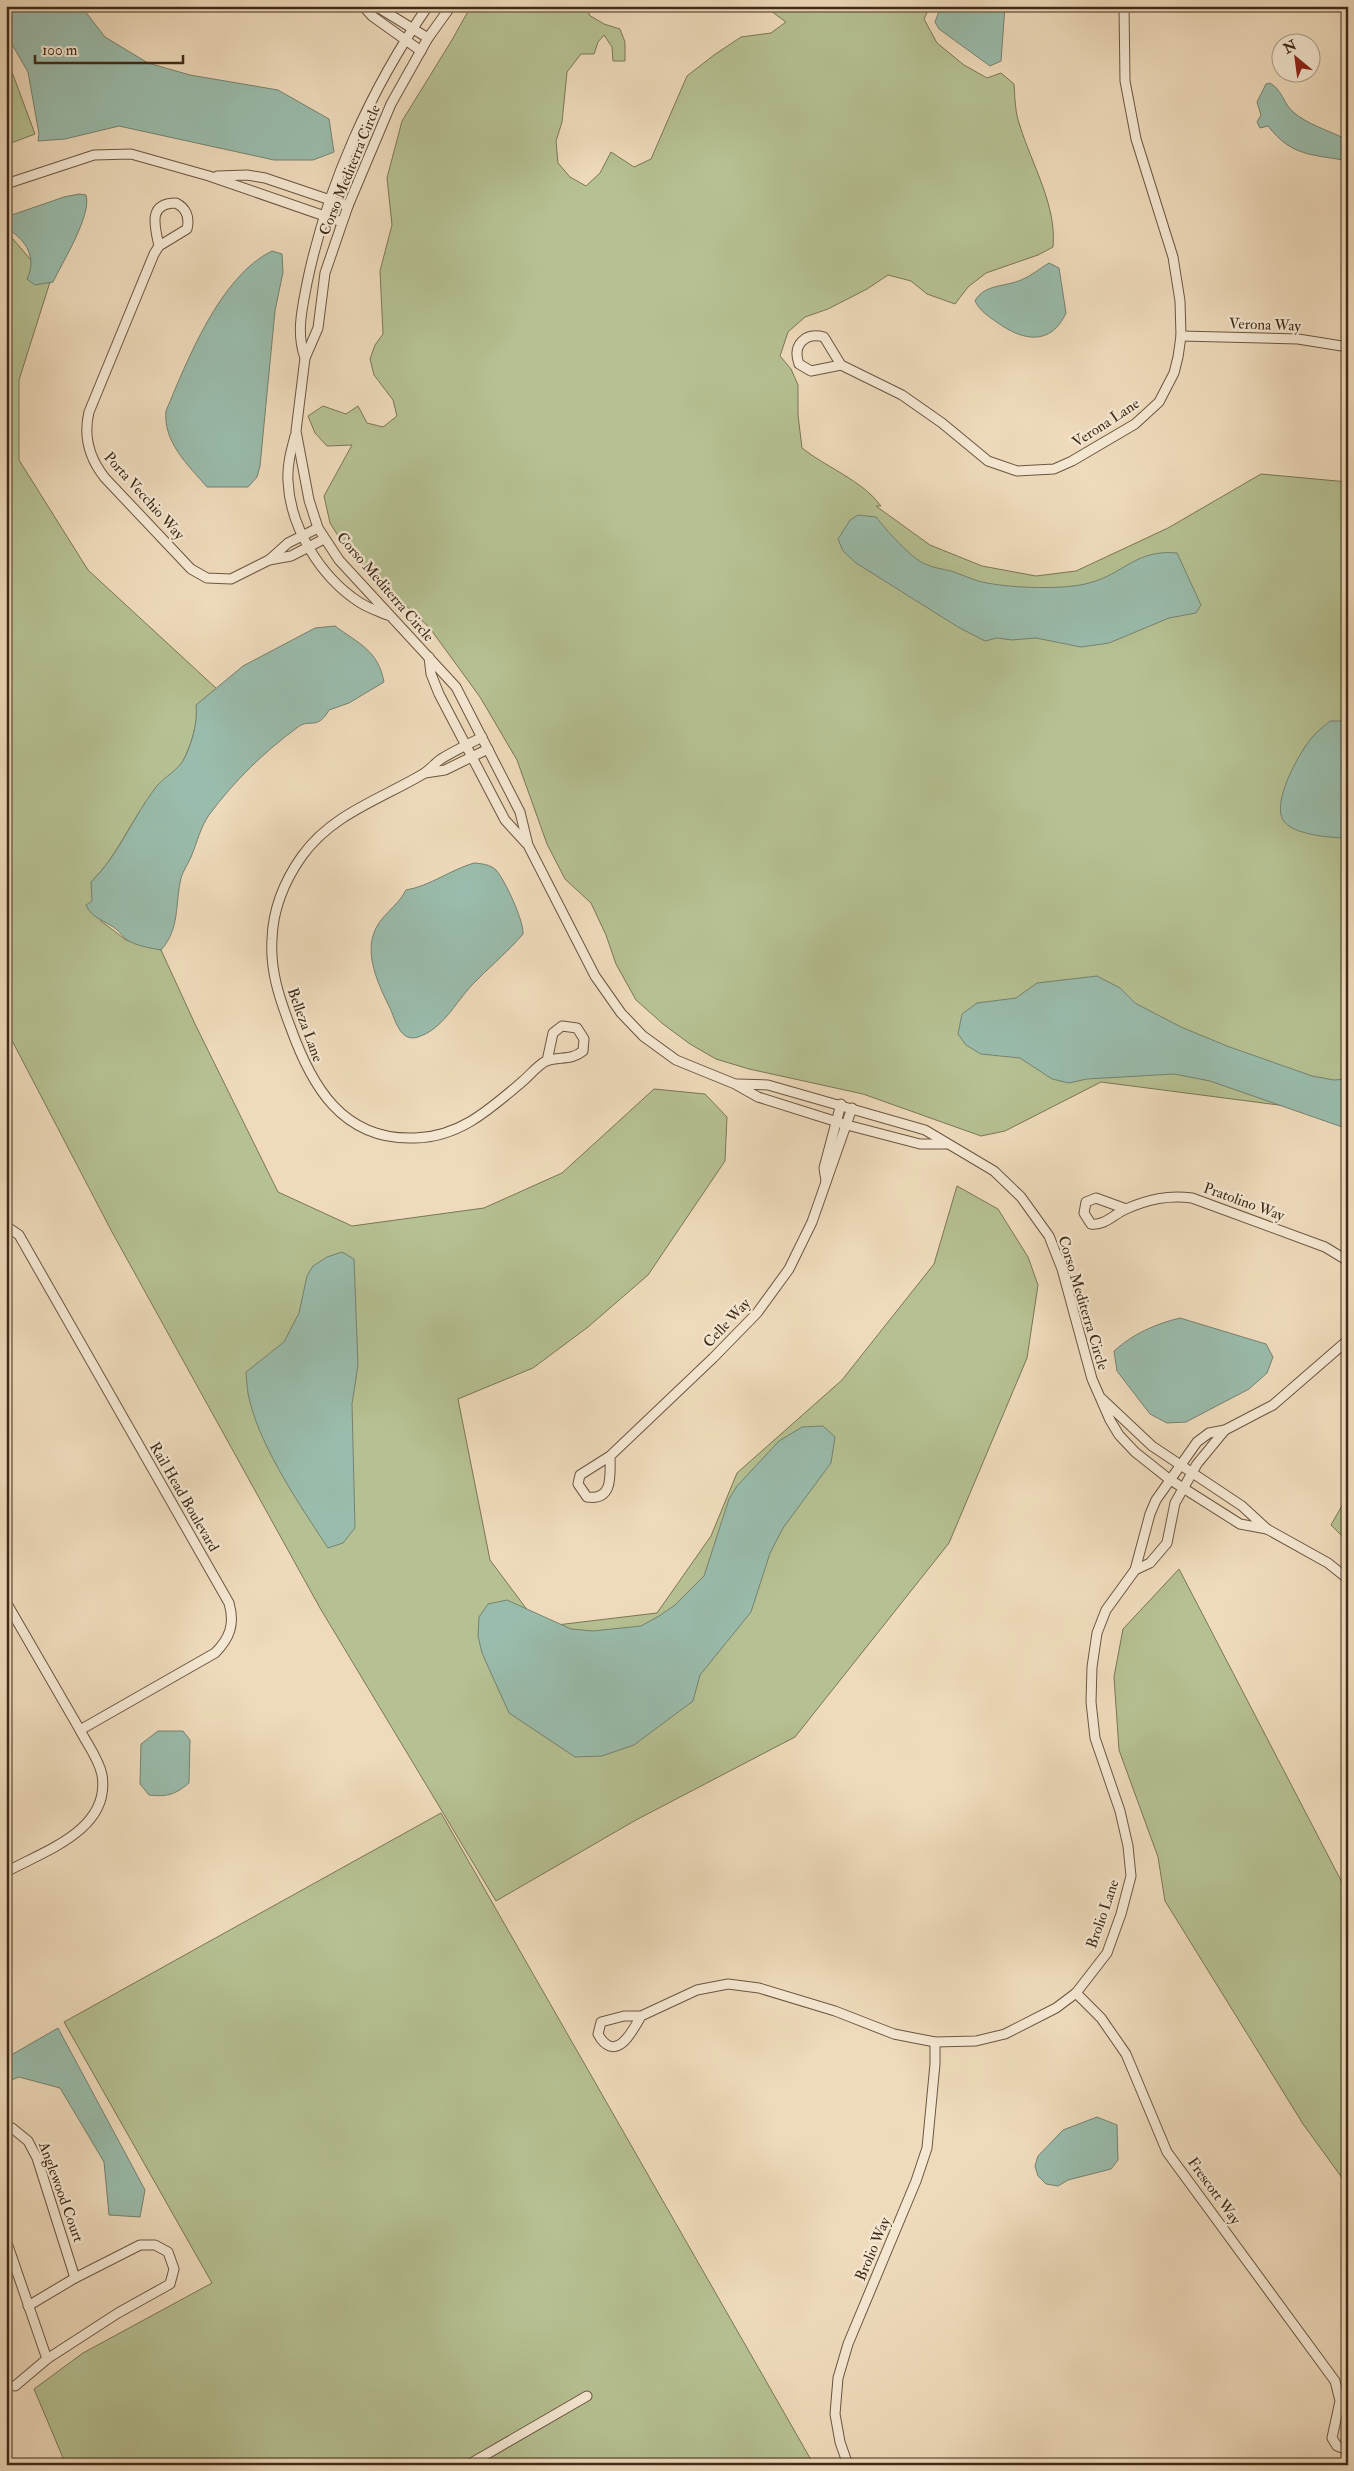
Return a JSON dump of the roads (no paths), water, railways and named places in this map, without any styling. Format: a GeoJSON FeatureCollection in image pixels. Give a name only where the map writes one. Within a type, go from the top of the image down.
{"type":"FeatureCollection","features":[{"type":"Feature","properties":{"kind":"street"},"geometry":{"type":"LineString","coordinates":[[364,6],[379,8],[428,38]]}},
{"type":"Feature","properties":{"kind":"street"},"geometry":{"type":"LineString","coordinates":[[364,6],[372,16],[421,51]]}},
{"type":"Feature","properties":{"kind":"street","name":"Corso Mediterra Circle"},"geometry":{"type":"LineString","coordinates":[[305,358],[299,342],[300,324],[312,261],[331,200],[354,138],[406,41],[428,6]]}},
{"type":"Feature","properties":{"kind":"street","name":"Corso Mediterra Circle"},"geometry":{"type":"LineString","coordinates":[[452,6],[428,38],[391,104],[348,206],[325,273],[318,328],[305,358],[296,431],[309,500],[318,528],[339,560],[456,687],[520,812],[528,845],[595,976],[621,1013],[643,1036],[676,1060],[735,1084],[758,1097],[836,1122],[920,1144],[946,1144]]}},
{"type":"Feature","properties":{"kind":"street","name":"Verona Lane"},"geometry":{"type":"LineString","coordinates":[[842,365],[902,395],[942,423],[988,462],[1017,471],[1054,469],[1072,461],[1112,439],[1146,415],[1159,402],[1174,374],[1182,336],[1180,302],[1173,257],[1136,140],[1125,81],[1124,6]]}},
{"type":"Feature","properties":{"kind":"street"},"geometry":{"type":"LineString","coordinates":[[6,184],[94,155],[131,154],[209,176],[342,222]]}},
{"type":"Feature","properties":{"kind":"street"},"geometry":{"type":"LineString","coordinates":[[209,176],[266,178],[348,206]]}},
{"type":"Feature","properties":{"kind":"street"},"geometry":{"type":"LineString","coordinates":[[176,203],[187,213],[189,222],[187,229],[159,246],[155,224],[157,210],[163,205],[176,203]]}},
{"type":"Feature","properties":{"kind":"street","name":"Porta Vecchio Way"},"geometry":{"type":"LineString","coordinates":[[159,246],[89,412],[86,434],[90,455],[105,478],[191,569],[214,580],[231,579],[269,560],[286,557],[324,539]]}},
{"type":"Feature","properties":{"kind":"street"},"geometry":{"type":"LineString","coordinates":[[806,336],[824,337],[842,365],[811,371],[799,364],[796,350],[800,341],[806,336]]}},
{"type":"Feature","properties":{"kind":"street","name":"Verona Way"},"geometry":{"type":"LineString","coordinates":[[1182,336],[1298,339],[1348,347]]}},
{"type":"Feature","properties":{"kind":"street"},"geometry":{"type":"LineString","coordinates":[[296,431],[289,461],[288,481],[293,510],[309,546],[329,576],[340,587],[362,604],[390,616]]}},
{"type":"Feature","properties":{"kind":"street"},"geometry":{"type":"LineString","coordinates":[[269,560],[288,543],[318,528]]}},
{"type":"Feature","properties":{"kind":"street","name":"Corso Mediterra Circle"},"geometry":{"type":"LineString","coordinates":[[429,657],[432,674],[439,694],[466,746],[505,820],[528,845]]}},
{"type":"Feature","properties":{"kind":"street","name":"Belleza Lane"},"geometry":{"type":"LineString","coordinates":[[482,737],[441,759],[425,773],[358,808],[325,831],[302,855],[281,895],[272,937],[272,965],[277,990],[303,1062],[321,1092],[350,1119],[386,1135],[415,1138],[445,1133],[472,1122],[547,1061],[569,1058],[583,1051],[584,1039],[577,1028],[570,1026],[558,1028],[551,1040],[547,1061]]}},
{"type":"Feature","properties":{"kind":"street","name":"Belleza Lane"},"geometry":{"type":"LineString","coordinates":[[425,773],[444,770],[488,749]]}},
{"type":"Feature","properties":{"kind":"street","name":"Corso Mediterra Circle"},"geometry":{"type":"LineString","coordinates":[[735,1084],[768,1085],[841,1104],[925,1130],[994,1171],[1021,1197],[1049,1236],[1062,1269],[1085,1358],[1110,1420],[1119,1435],[1135,1452],[1169,1480],[1240,1524],[1267,1529]]}},
{"type":"Feature","properties":{"kind":"street","name":"Celle Way"},"geometry":{"type":"LineString","coordinates":[[826,1181],[824,1168],[841,1104]]}},
{"type":"Feature","properties":{"kind":"street","name":"Celle Way"},"geometry":{"type":"LineString","coordinates":[[610,1456],[609,1488],[595,1498],[587,1497],[578,1484],[580,1475],[610,1456],[713,1358],[757,1313],[788,1269],[812,1222],[826,1181],[834,1166],[852,1108]]}},
{"type":"Feature","properties":{"kind":"street","name":"Pratolino Way"},"geometry":{"type":"LineString","coordinates":[[1126,1209],[1170,1195],[1192,1198],[1326,1247],[1348,1261]]}},
{"type":"Feature","properties":{"kind":"street","name":"Rail Head Boulevard"},"geometry":{"type":"LineString","coordinates":[[6,1226],[19,1235],[229,1603],[232,1614],[229,1636],[215,1653],[80,1730]]}},
{"type":"Feature","properties":{"kind":"street"},"geometry":{"type":"LineString","coordinates":[[1179,1464],[1203,1436],[1216,1430],[1225,1430],[1274,1405],[1348,1340]]}},
{"type":"Feature","properties":{"kind":"street","name":"Corso Mediterra Circle"},"geometry":{"type":"LineString","coordinates":[[1100,1397],[1152,1446],[1242,1506],[1267,1529],[1328,1563],[1348,1580]]}},
{"type":"Feature","properties":{"kind":"street"},"geometry":{"type":"LineString","coordinates":[[1192,1473],[1204,1454],[1221,1437],[1225,1430]]}},
{"type":"Feature","properties":{"kind":"street","name":"Brolio Lane"},"geometry":{"type":"LineString","coordinates":[[641,2016],[624,2043],[610,2047],[600,2040],[598,2034],[602,2022],[624,2016],[641,2016],[697,1990],[728,1984],[759,1988],[835,2011],[894,2034],[935,2042],[976,2041],[1006,2034],[1056,2008],[1076,1992],[1107,1953],[1121,1914],[1131,1876],[1128,1846],[1120,1811],[1095,1738],[1091,1702],[1092,1667],[1097,1633],[1106,1610],[1135,1570],[1150,1514],[1179,1464]]}},
{"type":"Feature","properties":{"kind":"street","name":"Brolio Lane"},"geometry":{"type":"LineString","coordinates":[[1135,1570],[1150,1564],[1167,1543],[1171,1532],[1172,1512],[1192,1473]]}},
{"type":"Feature","properties":{"kind":"street"},"geometry":{"type":"LineString","coordinates":[[6,1602],[80,1730],[102,1774],[102,1792],[94,1814],[75,1834],[6,1872]]}},
{"type":"Feature","properties":{"kind":"street","name":"Frescott Way"},"geometry":{"type":"LineString","coordinates":[[1076,1992],[1101,2018],[1126,2054],[1167,2152],[1290,2322],[1315,2352],[1335,2382],[1340,2401],[1348,2410]]}},
{"type":"Feature","properties":{"kind":"street","name":"Brolio Way"},"geometry":{"type":"LineString","coordinates":[[848,2465],[840,2442],[835,2414],[838,2378],[848,2344],[916,2181],[927,2148],[935,2064],[935,2042]]}},
{"type":"Feature","properties":{"kind":"street","name":"Anglewood Court"},"geometry":{"type":"LineString","coordinates":[[6,2129],[12,2128],[28,2141],[37,2158],[75,2278]]}},
{"type":"Feature","properties":{"kind":"street"},"geometry":{"type":"LineString","coordinates":[[6,2240],[47,2359]]}},
{"type":"Feature","properties":{"kind":"street"},"geometry":{"type":"LineString","coordinates":[[15,2386],[47,2359],[118,2313],[170,2284],[174,2269],[168,2252],[155,2245],[140,2245],[75,2278],[28,2306]]}},
{"type":"Feature","properties":{"kind":"street"},"geometry":{"type":"LineString","coordinates":[[468,2465],[587,2396]]}},
{"type":"Feature","properties":{"kind":"street"},"geometry":{"type":"LineString","coordinates":[[1340,2401],[1332,2438],[1337,2446],[1348,2450]]}}]}
